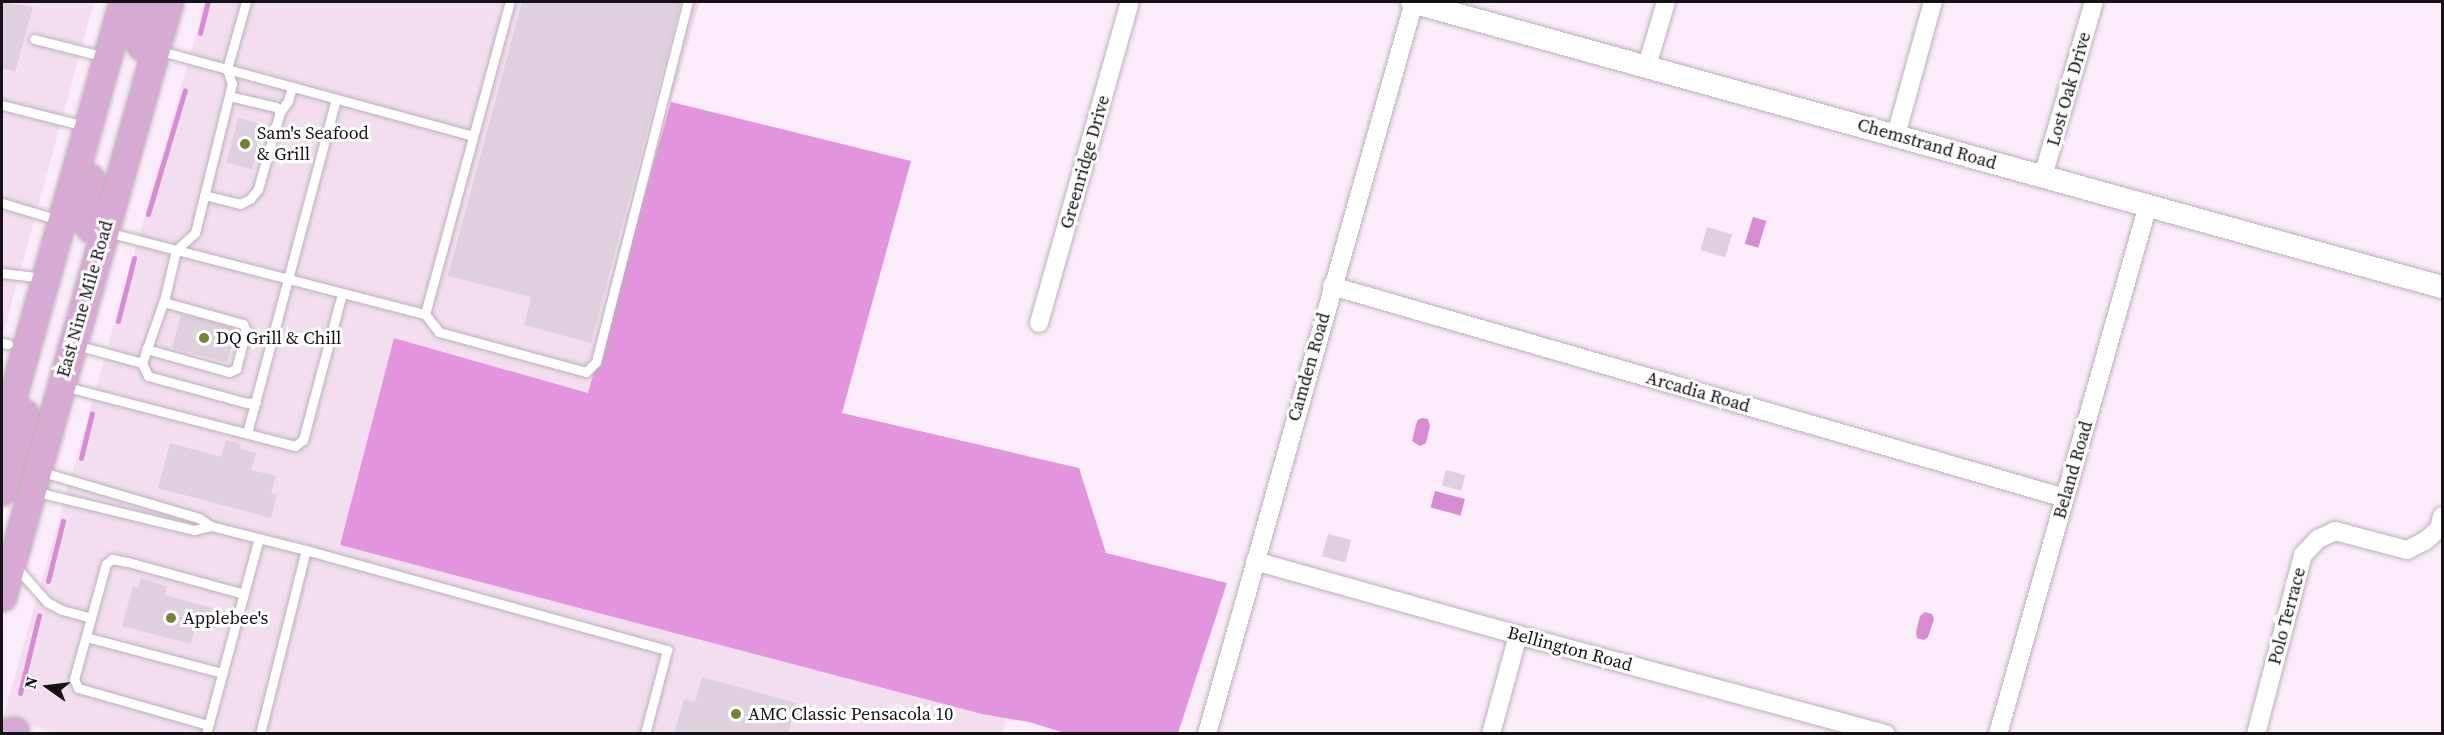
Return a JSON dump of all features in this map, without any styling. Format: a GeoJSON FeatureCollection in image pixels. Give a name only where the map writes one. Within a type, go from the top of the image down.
{"type":"FeatureCollection","features":[{"type":"Feature","properties":{"kind":"main road","name":"East Nine Mile Road"},"geometry":{"type":"LineString","coordinates":[[2,434],[47,272],[81,226],[125,49],[123,2]]}},
{"type":"Feature","properties":{"kind":"main road"},"geometry":{"type":"LineString","coordinates":[[125,49],[137,37],[142,2]]}},
{"type":"Feature","properties":{"kind":"main road"},"geometry":{"type":"LineString","coordinates":[[34,481],[36,418],[81,226],[82,212],[100,139],[108,89],[125,49],[154,2]]}},
{"type":"Feature","properties":{"kind":"main road","name":"East Nine Mile Road"},"geometry":{"type":"LineString","coordinates":[[2,597],[73,344],[88,127],[125,49],[169,2]]}},
{"type":"Feature","properties":{"kind":"main road"},"geometry":{"type":"LineString","coordinates":[[4,352],[47,272]]}},
{"type":"Feature","properties":{"kind":"main road"},"geometry":{"type":"LineString","coordinates":[[2,491],[51,321],[47,272]]}},
{"type":"Feature","properties":{"kind":"street","name":"Greenridge Drive"},"geometry":{"type":"LineString","coordinates":[[1040,323],[1130,2]]}},
{"type":"Feature","properties":{"kind":"street","name":"Chemstrand Road"},"geometry":{"type":"LineString","coordinates":[[1413,2],[2442,287]]}},
{"type":"Feature","properties":{"kind":"street","name":"Camden Road"},"geometry":{"type":"LineString","coordinates":[[1207,734],[1413,2]]}},
{"type":"Feature","properties":{"kind":"street"},"geometry":{"type":"LineString","coordinates":[[1647,66],[1666,2]]}},
{"type":"Feature","properties":{"kind":"street"},"geometry":{"type":"LineString","coordinates":[[1896,135],[1933,2]]}},
{"type":"Feature","properties":{"kind":"street","name":"Lost Oak Drive"},"geometry":{"type":"LineString","coordinates":[[2043,176],[2094,2]]}},
{"type":"Feature","properties":{"kind":"street","name":"Beland Road"},"geometry":{"type":"LineString","coordinates":[[1998,734],[2148,206]]}},
{"type":"Feature","properties":{"kind":"street","name":"Arcadia Road"},"geometry":{"type":"LineString","coordinates":[[1332,286],[2065,498]]}},
{"type":"Feature","properties":{"kind":"street","name":"Polo Terrace"},"geometry":{"type":"LineString","coordinates":[[2256,734],[2303,555],[2318,539],[2335,531],[2407,550],[2425,541],[2439,529],[2442,516]]}},
{"type":"Feature","properties":{"kind":"street","name":"Bellington Road"},"geometry":{"type":"LineString","coordinates":[[1255,561],[1518,635],[1886,734]]}},
{"type":"Feature","properties":{"kind":"street"},"geometry":{"type":"LineString","coordinates":[[1491,734],[1518,635]]}},
{"type":"Feature","properties":{"kind":"lane"},"geometry":{"type":"LineString","coordinates":[[246,2],[227,69],[232,84],[195,233],[176,250],[163,302],[142,363],[148,376],[247,403],[256,402]]}},
{"type":"Feature","properties":{"kind":"lane"},"geometry":{"type":"LineString","coordinates":[[424,314],[510,2]]}},
{"type":"Feature","properties":{"kind":"lane"},"geometry":{"type":"LineString","coordinates":[[2,203],[81,226],[424,314],[439,332],[586,372],[596,362],[688,2]]}},
{"type":"Feature","properties":{"kind":"lane"},"geometry":{"type":"LineString","coordinates":[[34,39],[125,49],[227,69],[473,136]]}},
{"type":"Feature","properties":{"kind":"lane"},"geometry":{"type":"LineString","coordinates":[[204,195],[240,204],[250,199],[258,189],[280,112],[288,101],[292,87]]}},
{"type":"Feature","properties":{"kind":"lane"},"geometry":{"type":"LineString","coordinates":[[229,96],[276,107],[280,112]]}},
{"type":"Feature","properties":{"kind":"lane"},"geometry":{"type":"LineString","coordinates":[[247,433],[336,99]]}},
{"type":"Feature","properties":{"kind":"lane"},"geometry":{"type":"LineString","coordinates":[[2,105],[88,127]]}},
{"type":"Feature","properties":{"kind":"lane"},"geometry":{"type":"LineString","coordinates":[[2,273],[47,272]]}},
{"type":"Feature","properties":{"kind":"lane"},"geometry":{"type":"LineString","coordinates":[[61,386],[295,446],[303,440],[342,292]]}},
{"type":"Feature","properties":{"kind":"lane"},"geometry":{"type":"LineString","coordinates":[[146,349],[229,372],[236,369],[246,330],[243,324],[163,302]]}},
{"type":"Feature","properties":{"kind":"lane"},"geometry":{"type":"LineString","coordinates":[[73,344],[142,363]]}},
{"type":"Feature","properties":{"kind":"lane"},"geometry":{"type":"LineString","coordinates":[[34,481],[194,530],[211,526]]}},
{"type":"Feature","properties":{"kind":"lane"},"geometry":{"type":"LineString","coordinates":[[34,481],[80,481],[199,518],[211,526],[667,650],[645,734]]}},
{"type":"Feature","properties":{"kind":"lane"},"geometry":{"type":"LineString","coordinates":[[243,594],[112,559],[106,564],[74,679],[78,688],[207,729],[259,538]]}},
{"type":"Feature","properties":{"kind":"lane"},"geometry":{"type":"LineString","coordinates":[[260,734],[306,550]]}},
{"type":"Feature","properties":{"kind":"lane"},"geometry":{"type":"LineString","coordinates":[[11,561],[47,602],[62,610],[91,618]]}},
{"type":"Feature","properties":{"kind":"lane"},"geometry":{"type":"LineString","coordinates":[[86,637],[222,673]]}},
{"type":"Feature","properties":{"kind":"shaded area"},"geometry":{"type":"Polygon","coordinates":[[[2,2],[94,2],[2,338],[2,2]]]}},
{"type":"Feature","properties":{"kind":"shaded area"},"geometry":{"type":"Polygon","coordinates":[[[205,2],[700,2],[588,393],[395,338],[340,545],[982,714],[1007,718],[1002,734],[59,734],[3,718],[205,2]]]}},
{"type":"Feature","properties":{"kind":"shaded area"},"geometry":{"type":"Polygon","coordinates":[[[671,102],[911,161],[842,413],[1079,468],[1106,553],[1227,583],[1178,733],[1068,734],[1029,722],[982,714],[340,545],[394,338],[588,393],[671,102]]]}},
{"type":"Feature","properties":{"kind":"shaded area"},"geometry":{"type":"Polygon","coordinates":[[[1753,217],[1766,221],[1758,248],[1745,244],[1753,217]]]}},
{"type":"Feature","properties":{"kind":"shaded area"},"geometry":{"type":"Polygon","coordinates":[[[1421,418],[1428,419],[1430,426],[1426,443],[1420,446],[1412,441],[1417,421],[1421,418]]]}},
{"type":"Feature","properties":{"kind":"shaded area"},"geometry":{"type":"Polygon","coordinates":[[[1435,491],[1465,499],[1461,515],[1431,507],[1435,491]]]}},
{"type":"Feature","properties":{"kind":"shaded area"},"geometry":{"type":"Polygon","coordinates":[[[1925,612],[1932,614],[1934,619],[1928,637],[1924,640],[1917,638],[1916,632],[1920,616],[1925,612]]]}},
{"type":"Feature","properties":{"kind":"building"},"geometry":{"type":"Polygon","coordinates":[[[2,2],[33,7],[15,72],[2,68],[2,2]]]}},
{"type":"Feature","properties":{"kind":"building"},"geometry":{"type":"Polygon","coordinates":[[[522,2],[681,2],[591,343],[524,325],[531,297],[448,276],[522,2]]]}},
{"type":"Feature","properties":{"kind":"building","name":"Sam's Seafood & Grill"},"geometry":{"type":"Polygon","coordinates":[[[238,118],[264,125],[252,169],[226,162],[238,118]]]}},
{"type":"Feature","properties":{"kind":"building"},"geometry":{"type":"Polygon","coordinates":[[[1707,227],[1732,234],[1725,257],[1700,250],[1707,227]]]}},
{"type":"Feature","properties":{"kind":"building","name":"DQ Grill & Chill"},"geometry":{"type":"Polygon","coordinates":[[[181,314],[236,329],[227,363],[172,348],[181,314]]]}},
{"type":"Feature","properties":{"kind":"building"},"geometry":{"type":"Polygon","coordinates":[[[226,440],[241,444],[240,449],[256,453],[251,470],[276,476],[271,493],[277,495],[271,518],[158,488],[170,443],[221,457],[226,440]]]}},
{"type":"Feature","properties":{"kind":"building"},"geometry":{"type":"Polygon","coordinates":[[[1446,470],[1465,475],[1461,491],[1442,485],[1446,470]]]}},
{"type":"Feature","properties":{"kind":"building"},"geometry":{"type":"Polygon","coordinates":[[[1328,534],[1351,540],[1345,562],[1322,556],[1328,534]]]}},
{"type":"Feature","properties":{"kind":"building","name":"Applebee's"},"geometry":{"type":"Polygon","coordinates":[[[141,578],[167,586],[165,595],[220,610],[215,629],[196,625],[191,644],[122,626],[133,586],[138,588],[141,578]]]}},
{"type":"Feature","properties":{"kind":"building","name":"AMC Classic Pensacola 10"},"geometry":{"type":"Polygon","coordinates":[[[702,677],[796,703],[788,734],[674,734],[684,699],[695,702],[702,677]]]}},
{"type":"Feature","properties":{"kind":"waterway"},"geometry":{"type":"LineString","coordinates":[[200,33],[208,2]]}},
{"type":"Feature","properties":{"kind":"waterway"},"geometry":{"type":"LineString","coordinates":[[148,214],[185,90]]}},
{"type":"Feature","properties":{"kind":"waterway"},"geometry":{"type":"LineString","coordinates":[[118,321],[134,258]]}},
{"type":"Feature","properties":{"kind":"waterway"},"geometry":{"type":"LineString","coordinates":[[81,458],[92,413]]}},
{"type":"Feature","properties":{"kind":"waterway"},"geometry":{"type":"LineString","coordinates":[[48,581],[63,521]]}},
{"type":"Feature","properties":{"kind":"waterway"},"geometry":{"type":"LineString","coordinates":[[20,693],[39,615]]}},
{"type":"Feature","properties":{"kind":"place","name":"Sam's Seafood & Grill"},"geometry":{"type":"Point","coordinates":[245,144]}},
{"type":"Feature","properties":{"kind":"place","name":"DQ Grill & Chill"},"geometry":{"type":"Point","coordinates":[204,338]}},
{"type":"Feature","properties":{"kind":"place","name":"Applebee's"},"geometry":{"type":"Point","coordinates":[171,618]}},
{"type":"Feature","properties":{"kind":"place","name":"AMC Classic Pensacola 10"},"geometry":{"type":"Point","coordinates":[736,714]}}]}
